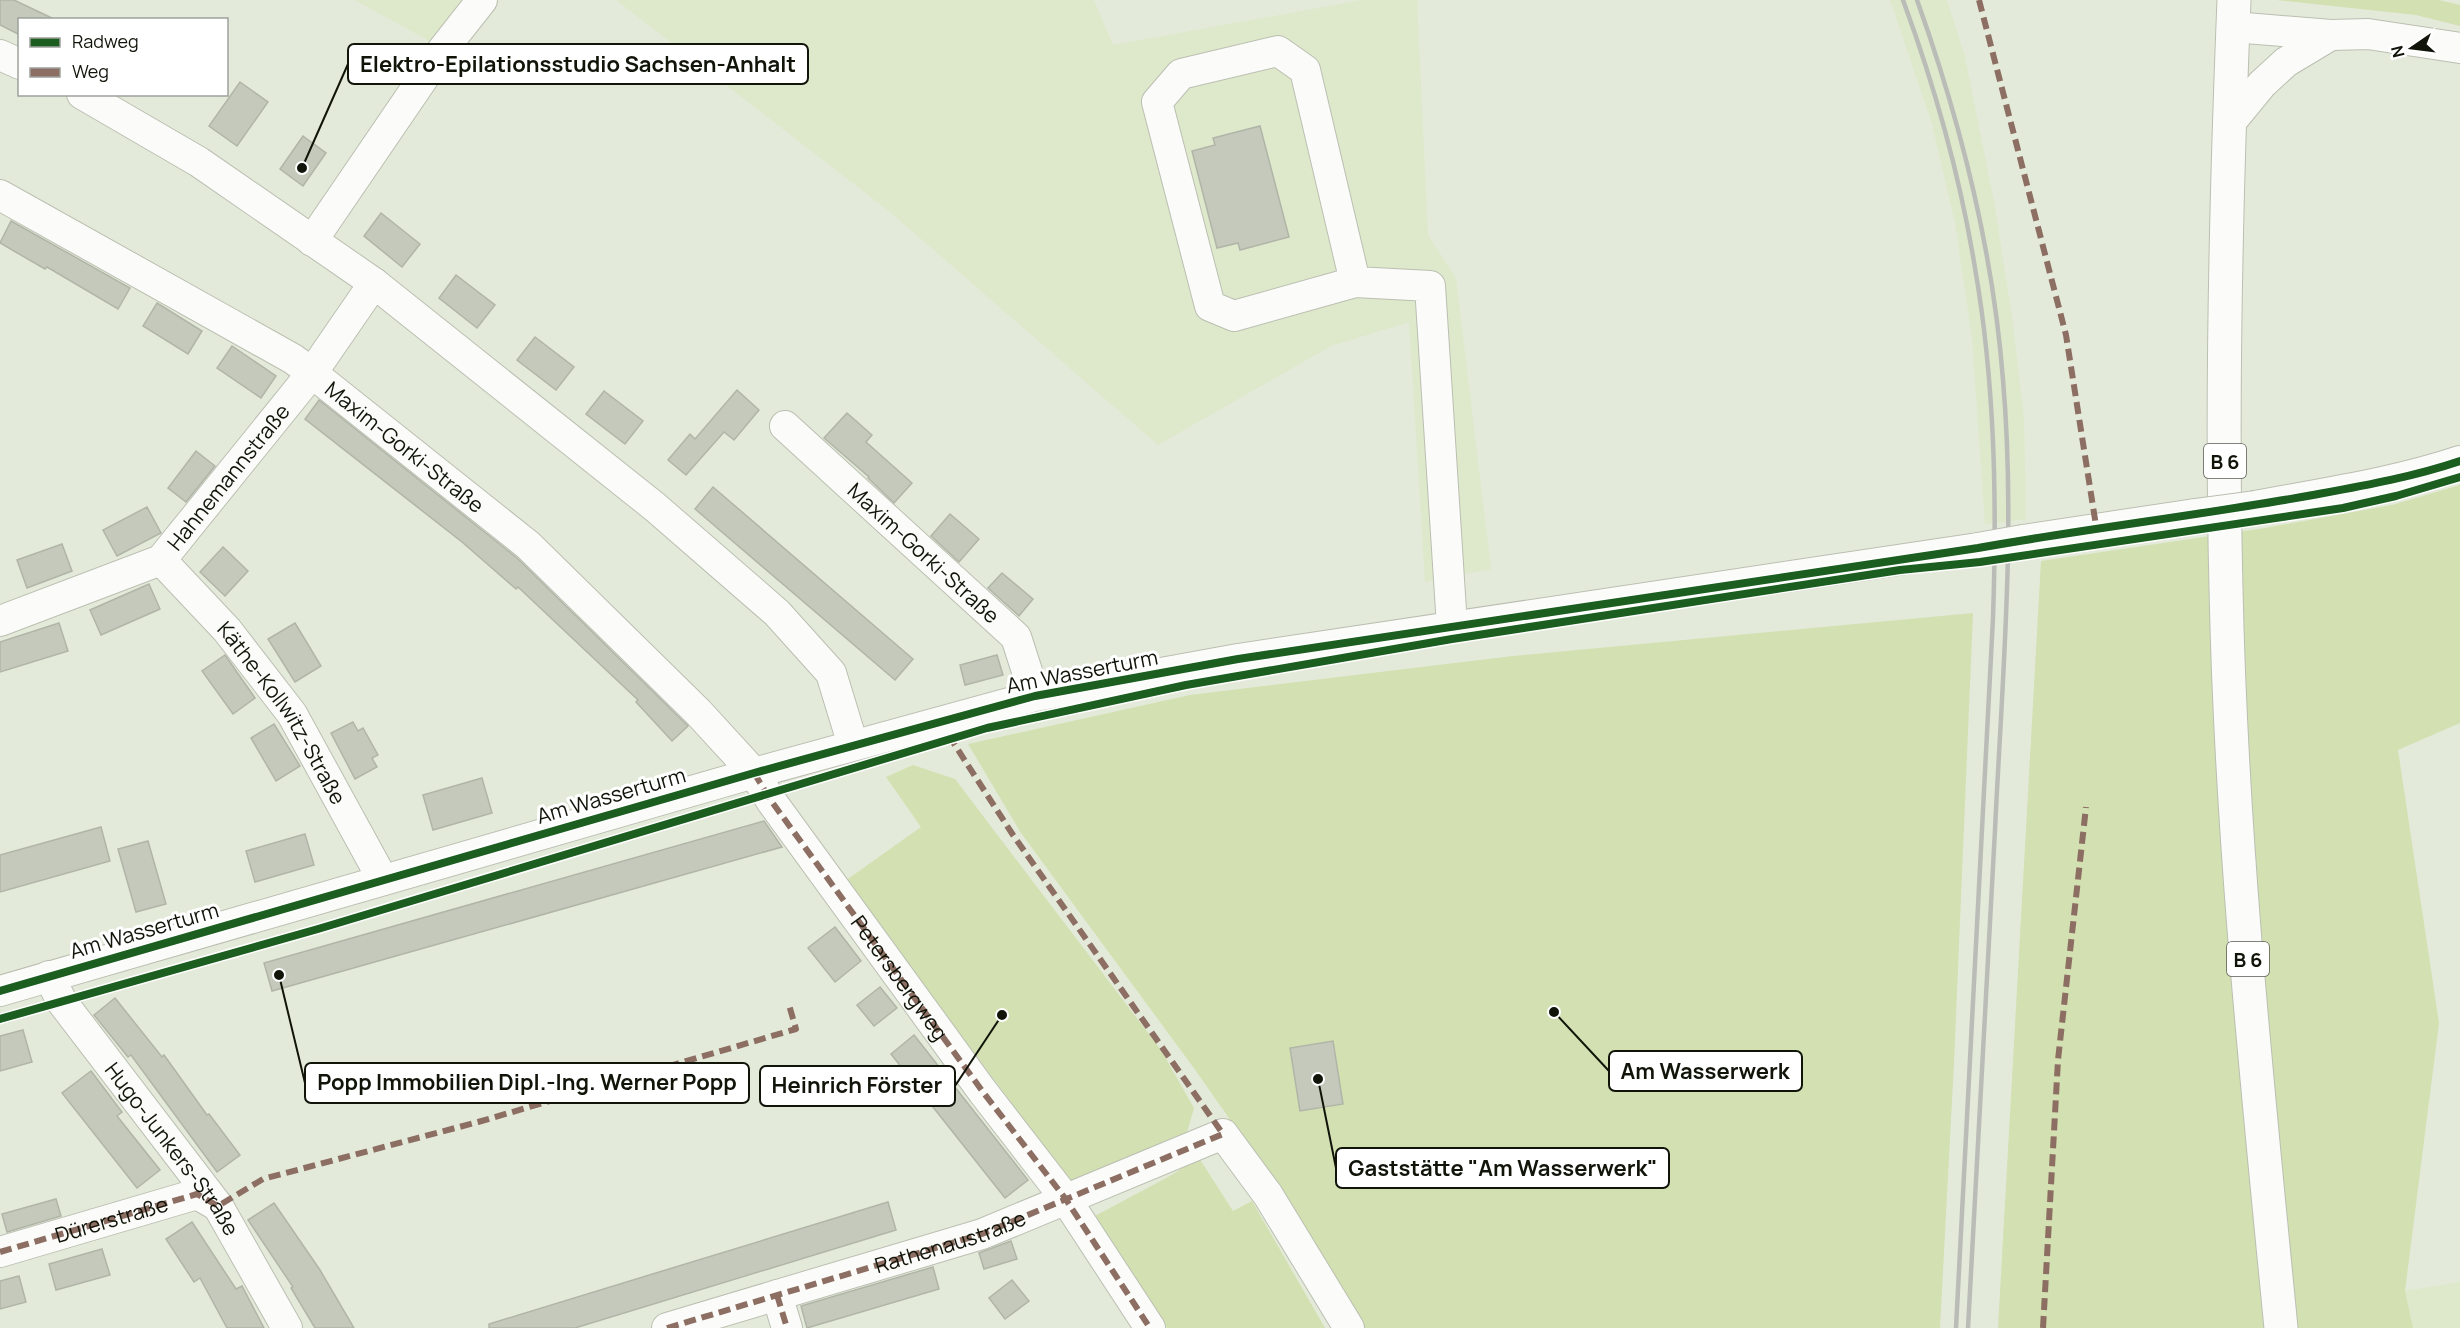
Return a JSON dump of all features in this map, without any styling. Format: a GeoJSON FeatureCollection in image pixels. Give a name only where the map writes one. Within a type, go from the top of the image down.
{"type":"FeatureCollection","features":[{"type":"Feature","properties":{"kind":"main road","name":"B 6"},"geometry":{"type":"LineString","coordinates":[[2234,13],[2224,331],[2226,590],[2238,847],[2281,1328]]}},
{"type":"Feature","properties":{"kind":"street"},"geometry":{"type":"LineString","coordinates":[[312,241],[441,52],[482,0]]}},
{"type":"Feature","properties":{"kind":"street"},"geometry":{"type":"LineString","coordinates":[[2234,13],[2331,35],[2368,34],[2460,48]]}},
{"type":"Feature","properties":{"kind":"street"},"geometry":{"type":"LineString","coordinates":[[2230,123],[2262,84],[2286,62],[2331,35]]}},
{"type":"Feature","properties":{"kind":"street"},"geometry":{"type":"LineString","coordinates":[[1355,282],[1305,70],[1278,51],[1181,74],[1157,102],[1210,306],[1234,316],[1355,282],[1431,286],[1452,626]]}},
{"type":"Feature","properties":{"kind":"street"},"geometry":{"type":"LineString","coordinates":[[0,55],[18,63]]}},
{"type":"Feature","properties":{"kind":"street"},"geometry":{"type":"LineString","coordinates":[[85,96],[199,162],[374,284],[655,507],[777,613],[831,673],[853,745]]}},
{"type":"Feature","properties":{"kind":"street","name":"Maxim-Gorki-Straße"},"geometry":{"type":"LineString","coordinates":[[0,195],[293,359],[312,373],[528,545],[698,712],[754,773]]}},
{"type":"Feature","properties":{"kind":"street","name":"Hahnemannstraße"},"geometry":{"type":"LineString","coordinates":[[0,621],[161,560],[312,373],[374,284]]}},
{"type":"Feature","properties":{"kind":"street","name":"Maxim-Gorki-Straße"},"geometry":{"type":"LineString","coordinates":[[785,426],[1016,637],[1035,696]]}},
{"type":"Feature","properties":{"kind":"street","name":"Am Wasserturm"},"geometry":{"type":"LineString","coordinates":[[0,991],[754,773],[1035,696],[1238,659],[2255,506],[2384,481],[2460,460]]}},
{"type":"Feature","properties":{"kind":"street","name":"Käthe-Kollwitz-Straße"},"geometry":{"type":"LineString","coordinates":[[161,560],[227,630],[292,714],[383,880]]}},
{"type":"Feature","properties":{"kind":"street","name":"Petersbergweg"},"geometry":{"type":"LineString","coordinates":[[754,773],[772,802],[983,1092],[1065,1198],[1150,1328]]}},
{"type":"Feature","properties":{"kind":"street","name":"Hugo-Junkers-Straße"},"geometry":{"type":"LineString","coordinates":[[49,976],[62,1002],[218,1206],[287,1328]]}},
{"type":"Feature","properties":{"kind":"street","name":"Rathenaustraße"},"geometry":{"type":"LineString","coordinates":[[667,1328],[982,1234],[1223,1134],[1268,1195],[1349,1328]]}},
{"type":"Feature","properties":{"kind":"street","name":"Dürerstraße"},"geometry":{"type":"LineString","coordinates":[[0,1252],[197,1194],[218,1206]]}},
{"type":"Feature","properties":{"kind":"street"},"geometry":{"type":"LineString","coordinates":[[777,1295],[787,1328]]}},
{"type":"Feature","properties":{"kind":"shaded area"},"geometry":{"type":"Polygon","coordinates":[[[355,0],[465,0],[431,42],[355,0]]]}},
{"type":"Feature","properties":{"kind":"shaded area"},"geometry":{"type":"Polygon","coordinates":[[[616,0],[1094,0],[1113,45],[1362,0],[1417,0],[1428,235],[1456,278],[1491,569],[1425,582],[1409,322],[1331,346],[1158,445],[890,212],[616,0]]]}},
{"type":"Feature","properties":{"kind":"shaded area"},"geometry":{"type":"Polygon","coordinates":[[[1890,0],[1947,0],[1965,57],[1994,201],[2012,317],[2024,419],[2026,519],[1985,524],[1972,338],[1955,223],[1932,124],[1890,0]]]}},
{"type":"Feature","properties":{"kind":"shaded area"},"geometry":{"type":"Polygon","coordinates":[[[2276,0],[2439,0],[2460,5],[2460,26],[2416,15],[2276,0]]]}},
{"type":"Feature","properties":{"kind":"shaded area"},"geometry":{"type":"Polygon","coordinates":[[[2460,485],[2460,723],[2398,750],[2439,1023],[2405,1291],[2413,1328],[1998,1328],[2041,561],[2265,528],[2392,505],[2460,485]]]}},
{"type":"Feature","properties":{"kind":"shaded area"},"geometry":{"type":"Polygon","coordinates":[[[1973,613],[1940,1328],[1360,1328],[1296,1214],[1196,1071],[1021,833],[968,744],[1190,695],[1513,656],[1973,613]]]}},
{"type":"Feature","properties":{"kind":"shaded area"},"geometry":{"type":"Polygon","coordinates":[[[913,765],[955,779],[1161,1050],[1194,1108],[1187,1132],[1155,1149],[1071,1182],[845,881],[921,827],[886,777],[913,765]]]}},
{"type":"Feature","properties":{"kind":"shaded area"},"geometry":{"type":"Polygon","coordinates":[[[1199,1158],[1233,1211],[1252,1201],[1325,1328],[1167,1328],[1093,1217],[1199,1158]]]}},
{"type":"Feature","properties":{"kind":"shaded area"},"geometry":{"type":"Polygon","coordinates":[[[2460,1282],[2460,1328],[2413,1328],[2405,1291],[2460,1282]]]}},
{"type":"Feature","properties":{"kind":"building"},"geometry":{"type":"Polygon","coordinates":[[[0,0],[14,0],[52,18],[18,18],[18,34],[0,25],[0,0]]]}},
{"type":"Feature","properties":{"kind":"building"},"geometry":{"type":"Polygon","coordinates":[[[240,82],[268,102],[237,146],[209,126],[240,82]]]}},
{"type":"Feature","properties":{"kind":"building"},"geometry":{"type":"Polygon","coordinates":[[[1260,126],[1289,237],[1240,250],[1238,243],[1217,248],[1192,151],[1215,145],[1213,138],[1260,126]]]}},
{"type":"Feature","properties":{"kind":"building"},"geometry":{"type":"Polygon","coordinates":[[[303,136],[326,153],[303,186],[280,169],[303,136]]]}},
{"type":"Feature","properties":{"kind":"building"},"geometry":{"type":"Polygon","coordinates":[[[381,213],[420,244],[402,267],[364,236],[381,213]]]}},
{"type":"Feature","properties":{"kind":"building"},"geometry":{"type":"Polygon","coordinates":[[[11,221],[130,288],[118,309],[47,267],[45,269],[0,243],[11,221]]]}},
{"type":"Feature","properties":{"kind":"building"},"geometry":{"type":"Polygon","coordinates":[[[456,275],[495,305],[477,328],[439,298],[456,275]]]}},
{"type":"Feature","properties":{"kind":"building"},"geometry":{"type":"Polygon","coordinates":[[[157,303],[202,331],[188,354],[143,326],[157,303]]]}},
{"type":"Feature","properties":{"kind":"building"},"geometry":{"type":"Polygon","coordinates":[[[535,337],[574,367],[556,390],[517,360],[535,337]]]}},
{"type":"Feature","properties":{"kind":"building"},"geometry":{"type":"Polygon","coordinates":[[[232,346],[276,376],[261,398],[217,368],[232,346]]]}},
{"type":"Feature","properties":{"kind":"building"},"geometry":{"type":"Polygon","coordinates":[[[737,390],[759,410],[734,440],[724,432],[686,475],[668,460],[690,434],[695,439],[737,390]]]}},
{"type":"Feature","properties":{"kind":"building"},"geometry":{"type":"Polygon","coordinates":[[[604,391],[643,421],[625,444],[586,414],[604,391]]]}},
{"type":"Feature","properties":{"kind":"building"},"geometry":{"type":"Polygon","coordinates":[[[319,400],[517,558],[688,726],[672,741],[636,702],[638,700],[518,587],[516,589],[462,542],[305,419],[319,400]]]}},
{"type":"Feature","properties":{"kind":"building"},"geometry":{"type":"Polygon","coordinates":[[[847,413],[872,435],[866,442],[912,483],[894,503],[869,477],[824,438],[847,413]]]}},
{"type":"Feature","properties":{"kind":"building"},"geometry":{"type":"Polygon","coordinates":[[[196,451],[215,466],[186,502],[168,488],[196,451]]]}},
{"type":"Feature","properties":{"kind":"building"},"geometry":{"type":"Polygon","coordinates":[[[713,487],[913,659],[895,680],[695,509],[713,487]]]}},
{"type":"Feature","properties":{"kind":"building"},"geometry":{"type":"Polygon","coordinates":[[[147,507],[161,533],[117,556],[103,530],[147,507]]]}},
{"type":"Feature","properties":{"kind":"building"},"geometry":{"type":"Polygon","coordinates":[[[950,514],[979,539],[959,562],[931,536],[950,514]]]}},
{"type":"Feature","properties":{"kind":"building"},"geometry":{"type":"Polygon","coordinates":[[[62,544],[72,571],[27,588],[17,560],[62,544]]]}},
{"type":"Feature","properties":{"kind":"building"},"geometry":{"type":"Polygon","coordinates":[[[223,547],[248,571],[225,596],[200,572],[223,547]]]}},
{"type":"Feature","properties":{"kind":"building"},"geometry":{"type":"Polygon","coordinates":[[[1002,573],[1033,599],[1019,616],[988,588],[1002,573]]]}},
{"type":"Feature","properties":{"kind":"building"},"geometry":{"type":"Polygon","coordinates":[[[149,584],[160,609],[101,635],[90,610],[149,584]]]}},
{"type":"Feature","properties":{"kind":"building"},"geometry":{"type":"Polygon","coordinates":[[[59,623],[68,651],[0,672],[0,642],[59,623]]]}},
{"type":"Feature","properties":{"kind":"building"},"geometry":{"type":"Polygon","coordinates":[[[295,623],[321,666],[295,682],[268,639],[295,623]]]}},
{"type":"Feature","properties":{"kind":"building"},"geometry":{"type":"Polygon","coordinates":[[[225,655],[255,698],[233,714],[202,671],[225,655]]]}},
{"type":"Feature","properties":{"kind":"building"},"geometry":{"type":"Polygon","coordinates":[[[997,655],[1003,675],[965,685],[960,665],[997,655]]]}},
{"type":"Feature","properties":{"kind":"building"},"geometry":{"type":"Polygon","coordinates":[[[353,722],[358,731],[363,728],[378,755],[372,758],[377,767],[355,779],[331,733],[353,722]]]}},
{"type":"Feature","properties":{"kind":"building"},"geometry":{"type":"Polygon","coordinates":[[[274,724],[300,766],[276,781],[251,738],[274,724]]]}},
{"type":"Feature","properties":{"kind":"building"},"geometry":{"type":"Polygon","coordinates":[[[482,778],[492,813],[433,830],[423,795],[482,778]]]}},
{"type":"Feature","properties":{"kind":"building"},"geometry":{"type":"Polygon","coordinates":[[[764,821],[782,847],[272,991],[264,963],[764,821]]]}},
{"type":"Feature","properties":{"kind":"building"},"geometry":{"type":"Polygon","coordinates":[[[101,827],[110,861],[0,892],[0,855],[101,827]]]}},
{"type":"Feature","properties":{"kind":"building"},"geometry":{"type":"Polygon","coordinates":[[[305,834],[314,865],[255,882],[246,851],[305,834]]]}},
{"type":"Feature","properties":{"kind":"building"},"geometry":{"type":"Polygon","coordinates":[[[148,841],[166,904],[136,912],[118,849],[148,841]]]}},
{"type":"Feature","properties":{"kind":"building"},"geometry":{"type":"Polygon","coordinates":[[[835,927],[861,961],[835,982],[808,948],[835,927]]]}},
{"type":"Feature","properties":{"kind":"building"},"geometry":{"type":"Polygon","coordinates":[[[880,987],[897,1008],[874,1026],[857,1005],[880,987]]]}},
{"type":"Feature","properties":{"kind":"building"},"geometry":{"type":"Polygon","coordinates":[[[115,998],[162,1057],[164,1055],[207,1115],[209,1114],[240,1155],[217,1172],[131,1055],[128,1057],[94,1015],[115,998]]]}},
{"type":"Feature","properties":{"kind":"building"},"geometry":{"type":"Polygon","coordinates":[[[23,1030],[32,1062],[0,1071],[0,1036],[23,1030]]]}},
{"type":"Feature","properties":{"kind":"building"},"geometry":{"type":"Polygon","coordinates":[[[914,1035],[1028,1180],[1005,1198],[891,1054],[914,1035]]]}},
{"type":"Feature","properties":{"kind":"building"},"geometry":{"type":"Polygon","coordinates":[[[1333,1041],[1343,1104],[1300,1111],[1290,1048],[1333,1041]]]}},
{"type":"Feature","properties":{"kind":"building"},"geometry":{"type":"Polygon","coordinates":[[[91,1071],[122,1112],[117,1116],[160,1170],[137,1188],[62,1093],[91,1071]]]}},
{"type":"Feature","properties":{"kind":"building"},"geometry":{"type":"Polygon","coordinates":[[[56,1199],[61,1216],[7,1232],[2,1214],[56,1199]]]}},
{"type":"Feature","properties":{"kind":"building"},"geometry":{"type":"Polygon","coordinates":[[[888,1202],[896,1230],[575,1328],[489,1328],[489,1324],[888,1202]]]}},
{"type":"Feature","properties":{"kind":"building"},"geometry":{"type":"Polygon","coordinates":[[[274,1203],[320,1270],[354,1328],[315,1328],[291,1288],[293,1287],[248,1220],[274,1203]]]}},
{"type":"Feature","properties":{"kind":"building"},"geometry":{"type":"Polygon","coordinates":[[[192,1222],[236,1289],[242,1286],[264,1328],[227,1328],[200,1278],[194,1282],[166,1239],[192,1222]]]}},
{"type":"Feature","properties":{"kind":"building"},"geometry":{"type":"Polygon","coordinates":[[[1011,1241],[1017,1259],[984,1269],[979,1253],[1011,1241]]]}},
{"type":"Feature","properties":{"kind":"building"},"geometry":{"type":"Polygon","coordinates":[[[102,1249],[110,1275],[56,1290],[49,1264],[102,1249]]]}},
{"type":"Feature","properties":{"kind":"building"},"geometry":{"type":"Polygon","coordinates":[[[933,1267],[939,1289],[807,1328],[801,1306],[933,1267]]]}},
{"type":"Feature","properties":{"kind":"building"},"geometry":{"type":"Polygon","coordinates":[[[19,1276],[26,1302],[0,1309],[0,1281],[19,1276]]]}},
{"type":"Feature","properties":{"kind":"building"},"geometry":{"type":"Polygon","coordinates":[[[1012,1280],[1029,1301],[1005,1319],[989,1298],[1012,1280]]]}},
{"type":"Feature","properties":{"kind":"railway"},"geometry":{"type":"LineString","coordinates":[[1903,0],[1926,66],[1945,132],[1969,234],[1982,311],[1993,442],[1995,530],[1993,618],[1956,1328]]}},
{"type":"Feature","properties":{"kind":"railway"},"geometry":{"type":"LineString","coordinates":[[1917,0],[1948,93],[1983,235],[1998,331],[2007,436],[2008,549],[2004,662],[1968,1328]]}},
{"type":"Feature","properties":{"kind":"marked path"},"geometry":{"type":"LineString","coordinates":[[1979,0],[2066,335],[2097,532]]}},
{"type":"Feature","properties":{"kind":"marked path"},"geometry":{"type":"LineString","coordinates":[[667,1328],[982,1234],[1223,1134],[1013,835],[951,739]]}},
{"type":"Feature","properties":{"kind":"marked path"},"geometry":{"type":"LineString","coordinates":[[754,773],[772,802],[983,1092],[1065,1198],[1150,1328]]}},
{"type":"Feature","properties":{"kind":"marked path"},"geometry":{"type":"LineString","coordinates":[[2043,1328],[2058,1060],[2086,807]]}},
{"type":"Feature","properties":{"kind":"marked path"},"geometry":{"type":"LineString","coordinates":[[0,1252],[197,1194],[218,1206],[263,1179],[478,1122],[796,1029],[789,1005]]}},
{"type":"Feature","properties":{"kind":"marked path"},"geometry":{"type":"LineString","coordinates":[[777,1295],[787,1328]]}},
{"type":"Feature","properties":{"kind":"cycle path"},"geometry":{"type":"LineString","coordinates":[[0,991],[754,773],[1035,696],[1238,659],[2271,502],[2387,481],[2460,461]]}},
{"type":"Feature","properties":{"kind":"cycle path"},"geometry":{"type":"LineString","coordinates":[[0,1019],[318,929],[987,728],[1186,685],[1452,639],[1900,570],[1980,562],[2343,508],[2396,496],[2460,477]]}},
{"type":"Feature","properties":{"kind":"place","name":"Elektro-Epilationsstudio Sachsen-Anhalt"},"geometry":{"type":"Point","coordinates":[302,168]}},
{"type":"Feature","properties":{"kind":"place","name":"Popp Immobilien Dipl.-Ing. Werner Popp"},"geometry":{"type":"Point","coordinates":[279,975]}},
{"type":"Feature","properties":{"kind":"place","name":"Am Wasserwerk"},"geometry":{"type":"Point","coordinates":[1554,1012]}},
{"type":"Feature","properties":{"kind":"place","name":"Heinrich Förster"},"geometry":{"type":"Point","coordinates":[1002,1015]}},
{"type":"Feature","properties":{"kind":"place","name":"Gaststätte \"Am Wasserwerk\""},"geometry":{"type":"Point","coordinates":[1318,1079]}}]}
